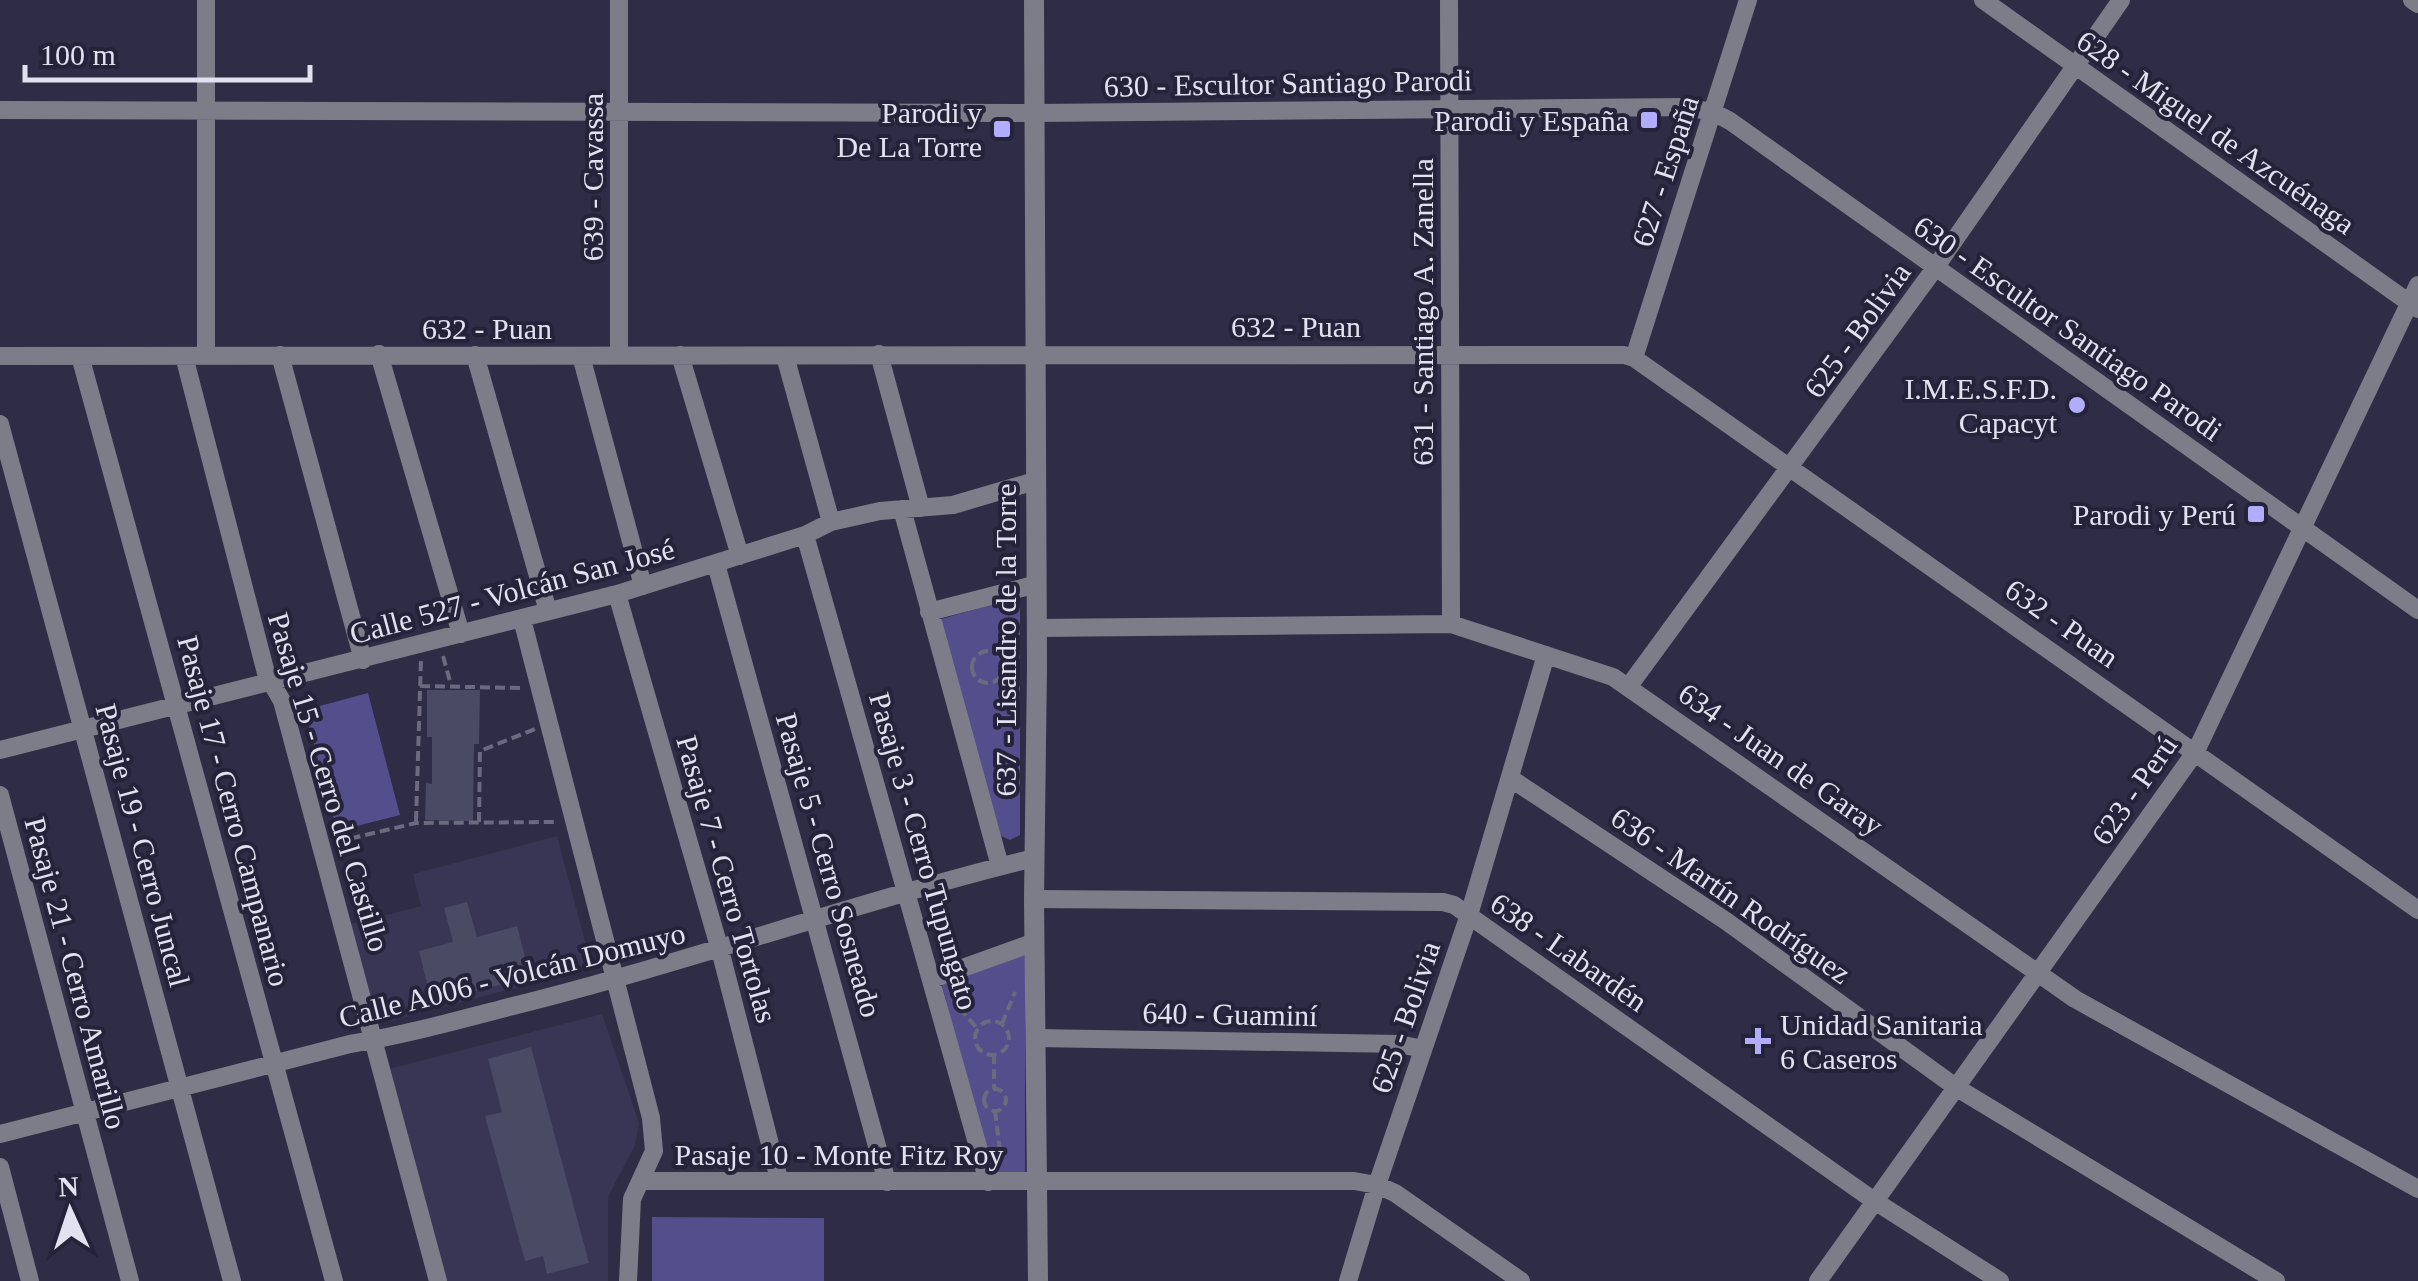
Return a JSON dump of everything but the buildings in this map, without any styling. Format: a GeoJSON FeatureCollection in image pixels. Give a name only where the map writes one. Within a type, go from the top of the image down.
{"type":"FeatureCollection","features":[{"type":"Feature","properties":{"kind":"street"},"geometry":{"type":"LineString","coordinates":[[206,0],[206,356]]}},
{"type":"Feature","properties":{"kind":"street","name":"639 - Cavassa"},"geometry":{"type":"LineString","coordinates":[[619,0],[619,355]]}},
{"type":"Feature","properties":{"kind":"street","name":"637 - Lisandro de la Torre"},"geometry":{"type":"LineString","coordinates":[[1034,0],[1038,1281]]}},
{"type":"Feature","properties":{"kind":"street","name":"631 - Santiago A. Zanella"},"geometry":{"type":"LineString","coordinates":[[1449,0],[1451,624]]}},
{"type":"Feature","properties":{"kind":"street","name":"627 - España"},"geometry":{"type":"LineString","coordinates":[[1634,358],[1748,0]]}},
{"type":"Feature","properties":{"kind":"street","name":"628 - Miguel de Azcuénaga"},"geometry":{"type":"LineString","coordinates":[[1982,0],[2414,306]]}},
{"type":"Feature","properties":{"kind":"street","name":"625 - Bolivia"},"geometry":{"type":"LineString","coordinates":[[1629,686],[1935,268],[2121,0]]}},
{"type":"Feature","properties":{"kind":"street"},"geometry":{"type":"LineString","coordinates":[[2412,0],[2418,4]]}},
{"type":"Feature","properties":{"kind":"street","name":"630 - Escultor Santiago Parodi"},"geometry":{"type":"LineString","coordinates":[[0,110],[620,114],[1685,107],[1712,112],[1730,121],[2418,610]]}},
{"type":"Feature","properties":{"kind":"street","name":"623 - Perú"},"geometry":{"type":"LineString","coordinates":[[1818,1281],[2196,751],[2302,527],[2414,306],[2418,285]]}},
{"type":"Feature","properties":{"kind":"street"},"geometry":{"type":"LineString","coordinates":[[379,354],[461,634]]}},
{"type":"Feature","properties":{"kind":"street"},"geometry":{"type":"LineString","coordinates":[[879,354],[921,508]]}},
{"type":"Feature","properties":{"kind":"street","name":"632 - Puan"},"geometry":{"type":"LineString","coordinates":[[0,356],[1449,354],[1634,358],[2418,910]]}},
{"type":"Feature","properties":{"kind":"street"},"geometry":{"type":"LineString","coordinates":[[280,355],[363,660]]}},
{"type":"Feature","properties":{"kind":"street"},"geometry":{"type":"LineString","coordinates":[[475,355],[548,611]]}},
{"type":"Feature","properties":{"kind":"street"},"geometry":{"type":"LineString","coordinates":[[680,355],[740,556]]}},
{"type":"Feature","properties":{"kind":"street","name":"Pasaje 17 - Cerro Campanario"},"geometry":{"type":"LineString","coordinates":[[80,356],[334,1281]]}},
{"type":"Feature","properties":{"kind":"street","name":"Pasaje 15 - Cerro del Castillo"},"geometry":{"type":"LineString","coordinates":[[184,356],[261,654],[271,684],[282,701],[438,1281]]}},
{"type":"Feature","properties":{"kind":"street"},"geometry":{"type":"LineString","coordinates":[[581,356],[643,586]]}},
{"type":"Feature","properties":{"kind":"street"},"geometry":{"type":"LineString","coordinates":[[785,356],[831,522]]}},
{"type":"Feature","properties":{"kind":"street","name":"Pasaje 19 - Cerro Juncal"},"geometry":{"type":"LineString","coordinates":[[0,424],[232,1281]]}},
{"type":"Feature","properties":{"kind":"street","name":"Calle 527 - Volcán San José"},"geometry":{"type":"LineString","coordinates":[[0,750],[617,594],[805,535],[831,522],[902,509],[953,505],[1035,481]]}},
{"type":"Feature","properties":{"kind":"street"},"geometry":{"type":"LineString","coordinates":[[902,509],[1000,866]]}},
{"type":"Feature","properties":{"kind":"street","name":"Pasaje 3 - Cerro Tupungato"},"geometry":{"type":"LineString","coordinates":[[805,535],[932,979],[996,1182]]}},
{"type":"Feature","properties":{"kind":"street","name":"Pasaje 5 - Cerro Sosneado"},"geometry":{"type":"LineString","coordinates":[[716,564],[887,1182]]}},
{"type":"Feature","properties":{"kind":"street"},"geometry":{"type":"LineString","coordinates":[[929,612],[1036,584]]}},
{"type":"Feature","properties":{"kind":"street","name":"Pasaje 7 - Cerro Tortolas"},"geometry":{"type":"LineString","coordinates":[[617,594],[720,950],[779,1179]]}},
{"type":"Feature","properties":{"kind":"street"},"geometry":{"type":"LineString","coordinates":[[522,619],[541,727],[574,821],[653,1136],[654,1151],[632,1199],[628,1281]]}},
{"type":"Feature","properties":{"kind":"street","name":"634 - Juan de Garay"},"geometry":{"type":"LineString","coordinates":[[1036,628],[1451,624],[1613,677],[2075,999],[2418,1188]]}},
{"type":"Feature","properties":{"kind":"street","name":"625 - Bolivia"},"geometry":{"type":"LineString","coordinates":[[1348,1281],[1469,914],[1546,655]]}},
{"type":"Feature","properties":{"kind":"street","name":"636 - Martín Rodríguez"},"geometry":{"type":"LineString","coordinates":[[1510,778],[1726,921],[1956,1088],[2276,1281]]}},
{"type":"Feature","properties":{"kind":"street","name":"Pasaje 21 - Cerro Amarillo"},"geometry":{"type":"LineString","coordinates":[[0,795],[130,1281]]}},
{"type":"Feature","properties":{"kind":"street","name":"Calle A006 - Volcán Domuyo"},"geometry":{"type":"LineString","coordinates":[[0,1134],[615,980],[908,891],[1034,858]]}},
{"type":"Feature","properties":{"kind":"street","name":"638 - Labardén"},"geometry":{"type":"LineString","coordinates":[[1034,899],[1443,902],[1469,914],[1873,1200],[2000,1281]]}},
{"type":"Feature","properties":{"kind":"street"},"geometry":{"type":"LineString","coordinates":[[932,979],[1035,942]]}},
{"type":"Feature","properties":{"kind":"street","name":"640 - Guaminí"},"geometry":{"type":"LineString","coordinates":[[1036,1038],[1398,1044],[1423,1049]]}},
{"type":"Feature","properties":{"kind":"street"},"geometry":{"type":"LineString","coordinates":[[0,1167],[30,1281]]}},
{"type":"Feature","properties":{"kind":"street","name":"Pasaje 10 - Monte Fitz Roy"},"geometry":{"type":"LineString","coordinates":[[640,1181],[1354,1181],[1377,1185]]}},
{"type":"Feature","properties":{"kind":"street"},"geometry":{"type":"LineString","coordinates":[[1377,1185],[1396,1193],[1521,1281]]}},
{"type":"Feature","properties":{"kind":"path"},"geometry":{"type":"LineString","coordinates":[[989,651],[1002,659],[1003,673],[996,681],[985,684],[972,673],[972,662],[979,654],[989,651]]}},
{"type":"Feature","properties":{"kind":"path"},"geometry":{"type":"LineString","coordinates":[[405,662],[442,652],[452,687]]}},
{"type":"Feature","properties":{"kind":"path"},"geometry":{"type":"LineString","coordinates":[[416,823],[422,658]]}},
{"type":"Feature","properties":{"kind":"path"},"geometry":{"type":"LineString","coordinates":[[420,686],[522,688],[519,676]]}},
{"type":"Feature","properties":{"kind":"path"},"geometry":{"type":"LineString","coordinates":[[479,822],[480,752],[541,727],[530,716]]}},
{"type":"Feature","properties":{"kind":"path"},"geometry":{"type":"LineString","coordinates":[[322,846],[416,823],[574,821]]}},
{"type":"Feature","properties":{"kind":"path"},"geometry":{"type":"LineString","coordinates":[[991,1021],[1002,1024],[1008,1034],[1007,1045],[994,1054],[984,1052],[975,1039],[978,1029],[991,1021]]}},
{"type":"Feature","properties":{"kind":"path"},"geometry":{"type":"LineString","coordinates":[[994,1054],[994,1089]]}},
{"type":"Feature","properties":{"kind":"path"},"geometry":{"type":"LineString","coordinates":[[995,1111],[1006,1100],[1001,1091],[994,1089],[984,1102],[995,1111],[996,1182]]}},
{"type":"Feature","properties":{"kind":"shaded area"},"geometry":{"type":"Polygon","coordinates":[[[1011,599],[1020,605],[1020,835],[1010,840],[1001,836],[938,620],[1011,599]]]}},
{"type":"Feature","properties":{"kind":"shaded area"},"geometry":{"type":"Polygon","coordinates":[[[368,693],[400,815],[337,831],[305,710],[368,693]]]}},
{"type":"Feature","properties":{"kind":"shaded area"},"geometry":{"type":"Polygon","coordinates":[[[557,836],[589,956],[579,971],[391,1021],[374,1013],[351,924],[421,906],[413,874],[557,836]]]}},
{"type":"Feature","properties":{"kind":"shaded area"},"geometry":{"type":"Polygon","coordinates":[[[1025,951],[1025,1173],[991,1172],[941,981],[1025,951]]]}},
{"type":"Feature","properties":{"kind":"shaded area"},"geometry":{"type":"Polygon","coordinates":[[[602,1014],[639,1123],[635,1145],[608,1197],[608,1281],[445,1281],[389,1069],[602,1014]]]}},
{"type":"Feature","properties":{"kind":"shaded area"},"geometry":{"type":"Polygon","coordinates":[[[652,1217],[824,1218],[824,1281],[652,1281],[652,1217]]]}},
{"type":"Feature","properties":{"kind":"place","name":"Parodi y España"},"geometry":{"type":"Point","coordinates":[1649,120]}},
{"type":"Feature","properties":{"kind":"place","name":"Parodi y De La Torre"},"geometry":{"type":"Point","coordinates":[1002,129]}},
{"type":"Feature","properties":{"kind":"place","name":"I.M.E.S.F.D. Capacyt"},"geometry":{"type":"Point","coordinates":[2077,405]}},
{"type":"Feature","properties":{"kind":"place","name":"Parodi y Perú"},"geometry":{"type":"Point","coordinates":[2256,514]}},
{"type":"Feature","properties":{"kind":"place","name":"Unidad Sanitaria 6 Caseros"},"geometry":{"type":"Point","coordinates":[1758,1041]}}]}
